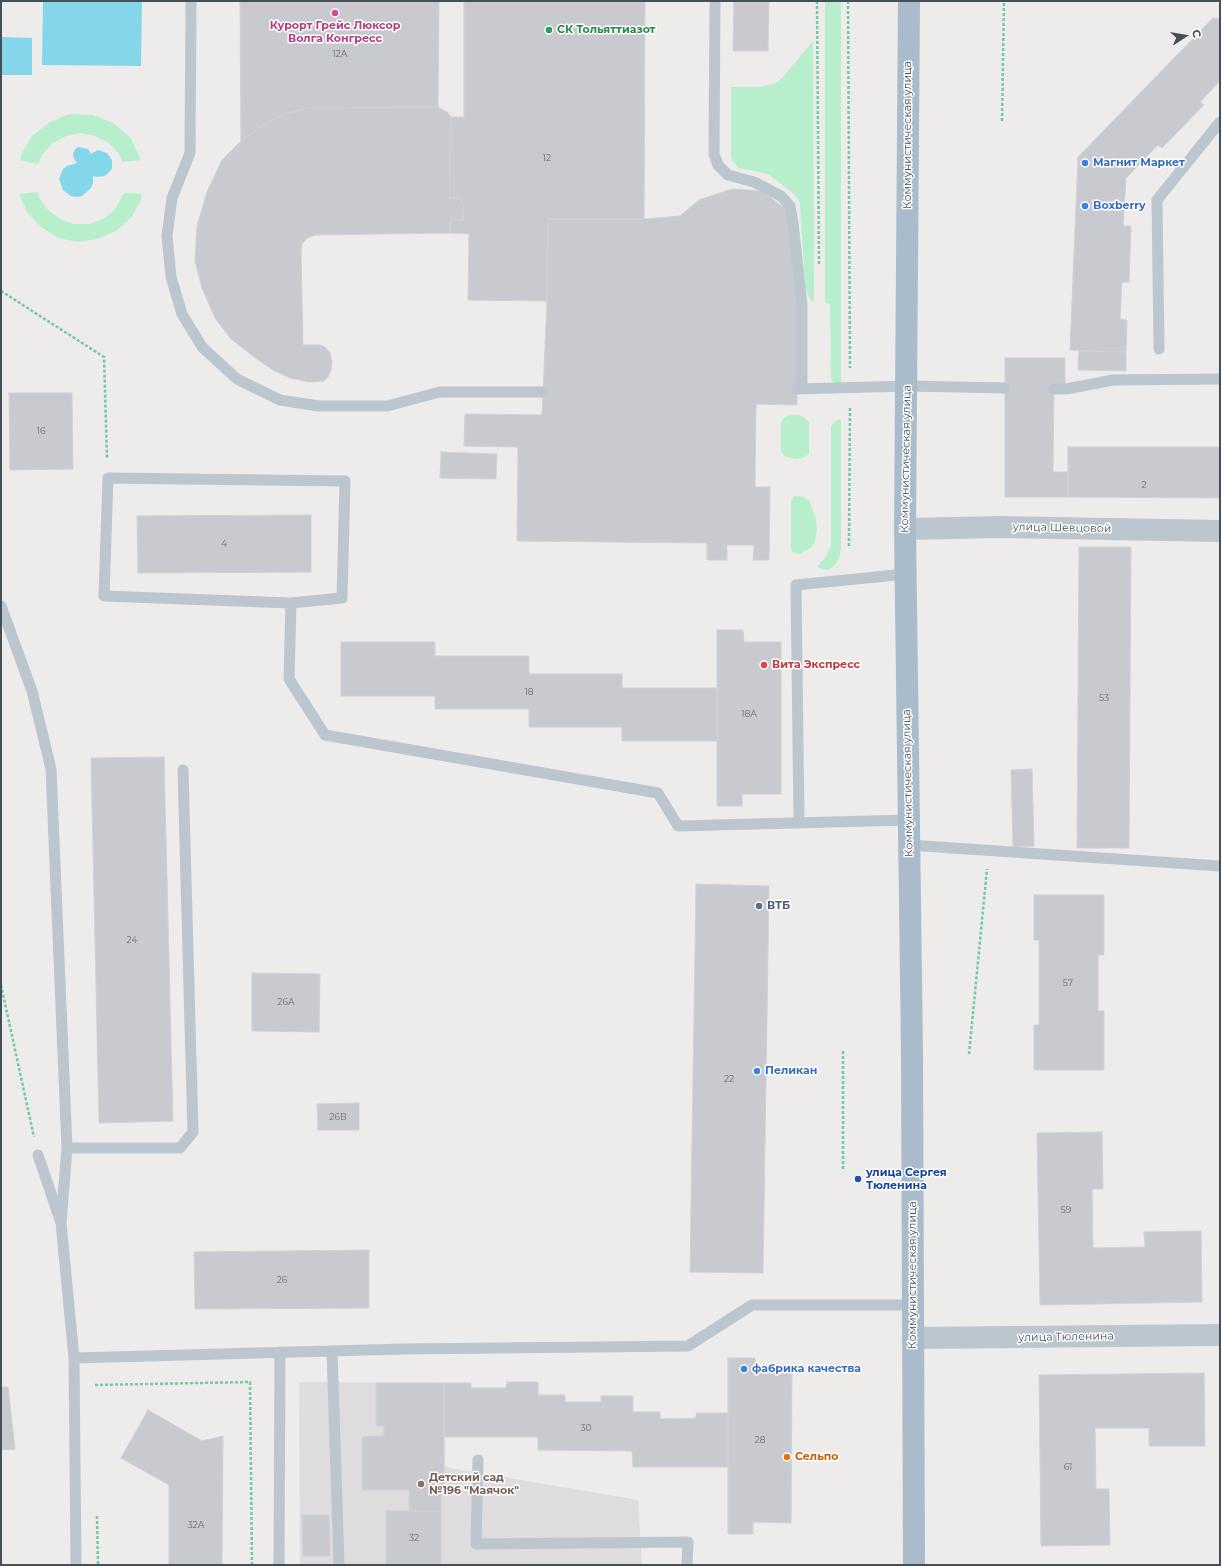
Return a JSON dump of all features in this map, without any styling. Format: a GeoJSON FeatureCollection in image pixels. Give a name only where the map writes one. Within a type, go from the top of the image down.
{"type":"FeatureCollection","features":[{"type":"Feature","properties":{"kind":"main road","name":"Коммунистическая улица"},"geometry":{"type":"LineString","coordinates":[[909,1],[905,529],[908,845],[912,1052],[914,1565]]}},
{"type":"Feature","properties":{"kind":"street","name":"улица Шевцовой"},"geometry":{"type":"LineString","coordinates":[[905,529],[1000,527],[1220,531]]}},
{"type":"Feature","properties":{"kind":"street","name":"улица Тюленина"},"geometry":{"type":"LineString","coordinates":[[913,1338],[1220,1335]]}},
{"type":"Feature","properties":{"kind":"lane"},"geometry":{"type":"LineString","coordinates":[[191,1],[190,153],[172,198],[167,236],[171,277],[182,314],[202,347],[237,379],[244,383],[280,400],[319,406],[386,406],[440,392],[542,392]]}},
{"type":"Feature","properties":{"kind":"lane"},"geometry":{"type":"LineString","coordinates":[[715,1],[714,154],[718,165],[728,175],[754,182],[781,196],[790,206],[802,305],[800,389],[906,386],[1005,388]]}},
{"type":"Feature","properties":{"kind":"lane"},"geometry":{"type":"LineString","coordinates":[[1159,349],[1157,200],[1220,122]]}},
{"type":"Feature","properties":{"kind":"lane"},"geometry":{"type":"LineString","coordinates":[[1054,389],[1066,389],[1112,380],[1220,379]]}},
{"type":"Feature","properties":{"kind":"lane"},"geometry":{"type":"LineString","coordinates":[[108,478],[345,481],[342,598],[291,603],[104,596],[108,478]]}},
{"type":"Feature","properties":{"kind":"lane"},"geometry":{"type":"LineString","coordinates":[[799,822],[796,585],[906,574]]}},
{"type":"Feature","properties":{"kind":"lane"},"geometry":{"type":"LineString","coordinates":[[291,603],[289,679],[325,735],[658,793],[678,826],[908,820]]}},
{"type":"Feature","properties":{"kind":"lane"},"geometry":{"type":"LineString","coordinates":[[1,606],[32,691],[51,769],[66,1148],[61,1223],[74,1358],[76,1565]]}},
{"type":"Feature","properties":{"kind":"lane"},"geometry":{"type":"LineString","coordinates":[[66,1148],[180,1148],[193,1132],[183,770]]}},
{"type":"Feature","properties":{"kind":"lane"},"geometry":{"type":"LineString","coordinates":[[908,845],[1220,866]]}},
{"type":"Feature","properties":{"kind":"lane"},"geometry":{"type":"LineString","coordinates":[[38,1155],[61,1223]]}},
{"type":"Feature","properties":{"kind":"lane"},"geometry":{"type":"LineString","coordinates":[[74,1358],[280,1352],[688,1346],[752,1304],[913,1305]]}},
{"type":"Feature","properties":{"kind":"lane"},"geometry":{"type":"LineString","coordinates":[[332,1351],[339,1565]]}},
{"type":"Feature","properties":{"kind":"lane"},"geometry":{"type":"LineString","coordinates":[[279,1565],[280,1352]]}},
{"type":"Feature","properties":{"kind":"lane"},"geometry":{"type":"LineString","coordinates":[[478,1460],[476,1544],[688,1542],[687,1565]]}},
{"type":"Feature","properties":{"kind":"path"},"geometry":{"type":"LineString","coordinates":[[817,1],[819,271]]}},
{"type":"Feature","properties":{"kind":"path"},"geometry":{"type":"LineString","coordinates":[[848,1],[850,388],[849,546]]}},
{"type":"Feature","properties":{"kind":"path"},"geometry":{"type":"LineString","coordinates":[[1002,121],[1004,1]]}},
{"type":"Feature","properties":{"kind":"path"},"geometry":{"type":"LineString","coordinates":[[1,291],[104,358],[108,478]]}},
{"type":"Feature","properties":{"kind":"path"},"geometry":{"type":"LineString","coordinates":[[969,1054],[989,850]]}},
{"type":"Feature","properties":{"kind":"path"},"geometry":{"type":"LineString","coordinates":[[1,985],[38,1155]]}},
{"type":"Feature","properties":{"kind":"path"},"geometry":{"type":"LineString","coordinates":[[843,1051],[843,1169]]}},
{"type":"Feature","properties":{"kind":"path"},"geometry":{"type":"LineString","coordinates":[[95,1392],[95,1384],[250,1382],[252,1565]]}},
{"type":"Feature","properties":{"kind":"path"},"geometry":{"type":"LineString","coordinates":[[97,1510],[98,1565]]}},
{"type":"Feature","properties":{"kind":"shaded area","name":"Детский сад №196 \"Маячок\""},"geometry":{"type":"Polygon","coordinates":[[[299,1382],[444,1383],[445,1467],[638,1500],[642,1565],[300,1565],[299,1382]]]}},
{"type":"Feature","properties":{"kind":"green space"},"geometry":{"type":"Polygon","coordinates":[[[825,1],[841,1],[841,384],[833,382],[831,379],[830,304],[825,303],[825,1]]]}},
{"type":"Feature","properties":{"kind":"green space"},"geometry":{"type":"Polygon","coordinates":[[[813,41],[814,302],[810,299],[805,287],[800,204],[798,199],[793,193],[768,174],[739,168],[732,160],[731,154],[731,87],[760,87],[776,83],[813,41]]]}},
{"type":"Feature","properties":{"kind":"green space"},"geometry":{"type":"Polygon","coordinates":[[[70,114],[93,115],[113,123],[130,137],[141,160],[122,162],[119,154],[109,143],[95,136],[81,133],[66,136],[53,143],[42,155],[38,164],[20,160],[21,155],[32,136],[50,122],[70,114]]]}},
{"type":"Feature","properties":{"kind":"green space"},"geometry":{"type":"Polygon","coordinates":[[[38,192],[39,198],[48,210],[60,219],[74,224],[89,224],[103,219],[115,210],[124,193],[142,194],[141,200],[131,218],[116,231],[97,239],[78,242],[58,238],[41,227],[27,212],[19,194],[38,192]]]}},
{"type":"Feature","properties":{"kind":"green space"},"geometry":{"type":"Polygon","coordinates":[[[790,415],[800,415],[809,423],[809,454],[803,458],[790,458],[785,456],[781,451],[781,422],[785,417],[790,415]]]}},
{"type":"Feature","properties":{"kind":"green space"},"geometry":{"type":"Polygon","coordinates":[[[837,420],[841,420],[841,549],[839,558],[835,565],[828,570],[817,567],[827,555],[831,545],[831,426],[837,420]]]}},
{"type":"Feature","properties":{"kind":"green space"},"geometry":{"type":"Polygon","coordinates":[[[794,496],[803,497],[809,500],[816,519],[817,530],[815,541],[812,547],[800,554],[792,552],[791,548],[791,501],[794,496]]]}},
{"type":"Feature","properties":{"kind":"water"},"geometry":{"type":"Polygon","coordinates":[[[43,1],[142,1],[141,66],[42,65],[43,1]]]}},
{"type":"Feature","properties":{"kind":"water"},"geometry":{"type":"Polygon","coordinates":[[[1,37],[32,38],[32,75],[1,75],[1,37]]]}},
{"type":"Feature","properties":{"kind":"water"},"geometry":{"type":"Polygon","coordinates":[[[79,147],[88,149],[91,154],[98,150],[107,153],[112,160],[112,169],[105,176],[93,176],[91,188],[82,196],[77,197],[71,196],[63,190],[59,179],[63,169],[77,163],[74,159],[73,153],[76,148],[79,147]]]}},
{"type":"Feature","properties":{"kind":"building"},"geometry":{"type":"Polygon","coordinates":[[[240,1],[439,1],[438,107],[308,108],[284,114],[261,126],[241,141],[240,1]]]}},
{"type":"Feature","properties":{"kind":"building"},"geometry":{"type":"Polygon","coordinates":[[[464,1],[645,1],[644,219],[548,219],[547,301],[468,300],[469,234],[450,233],[450,220],[463,220],[464,205],[459,198],[450,198],[451,117],[464,117],[464,1]]]}},
{"type":"Feature","properties":{"kind":"building"},"geometry":{"type":"Polygon","coordinates":[[[734,1],[769,1],[768,51],[733,51],[734,1]]]}},
{"type":"Feature","properties":{"kind":"building"},"geometry":{"type":"Polygon","coordinates":[[[1213,18],[1220,19],[1220,81],[1200,102],[1204,105],[1162,148],[1158,145],[1126,178],[1123,226],[1131,226],[1129,282],[1122,282],[1120,319],[1127,320],[1126,352],[1070,350],[1078,157],[1213,18]]]}},
{"type":"Feature","properties":{"kind":"building"},"geometry":{"type":"Polygon","coordinates":[[[438,107],[447,112],[451,117],[450,198],[459,198],[464,205],[463,220],[450,220],[450,233],[316,235],[307,238],[302,244],[303,345],[320,345],[325,347],[330,353],[332,362],[328,377],[324,381],[309,382],[290,378],[273,370],[231,339],[215,318],[202,288],[195,261],[197,226],[207,192],[222,160],[241,141],[261,126],[284,114],[308,108],[438,107]]]}},
{"type":"Feature","properties":{"kind":"building"},"geometry":{"type":"Polygon","coordinates":[[[732,189],[762,191],[788,211],[797,306],[797,405],[756,404],[755,487],[770,487],[769,560],[753,560],[754,545],[727,545],[727,560],[707,560],[707,543],[517,541],[518,447],[464,446],[465,414],[542,415],[547,301],[548,219],[644,219],[680,216],[699,200],[732,189]]]}},
{"type":"Feature","properties":{"kind":"building"},"geometry":{"type":"Polygon","coordinates":[[[1079,351],[1126,352],[1126,371],[1078,370],[1079,351]]]}},
{"type":"Feature","properties":{"kind":"building"},"geometry":{"type":"Polygon","coordinates":[[[1005,358],[1065,358],[1065,385],[1054,389],[1053,472],[1068,472],[1068,497],[1005,497],[1005,358]]]}},
{"type":"Feature","properties":{"kind":"building"},"geometry":{"type":"Polygon","coordinates":[[[9,393],[72,393],[73,469],[10,470],[9,393]]]}},
{"type":"Feature","properties":{"kind":"building"},"geometry":{"type":"Polygon","coordinates":[[[1068,447],[1220,447],[1220,498],[1068,497],[1068,447]]]}},
{"type":"Feature","properties":{"kind":"building"},"geometry":{"type":"Polygon","coordinates":[[[441,452],[497,454],[496,479],[440,478],[441,452]]]}},
{"type":"Feature","properties":{"kind":"building"},"geometry":{"type":"Polygon","coordinates":[[[311,515],[311,572],[138,573],[137,516],[311,515]]]}},
{"type":"Feature","properties":{"kind":"building"},"geometry":{"type":"Polygon","coordinates":[[[1079,547],[1131,547],[1129,848],[1077,848],[1079,547]]]}},
{"type":"Feature","properties":{"kind":"building"},"geometry":{"type":"Polygon","coordinates":[[[717,630],[743,630],[744,642],[781,642],[781,794],[742,794],[742,806],[717,806],[717,630]]]}},
{"type":"Feature","properties":{"kind":"building"},"geometry":{"type":"Polygon","coordinates":[[[341,642],[435,642],[435,656],[529,656],[529,674],[622,674],[622,688],[717,688],[717,741],[622,741],[622,727],[529,727],[529,709],[435,709],[435,696],[341,696],[341,642]]]}},
{"type":"Feature","properties":{"kind":"building"},"geometry":{"type":"Polygon","coordinates":[[[164,757],[173,1121],[99,1123],[91,758],[164,757]]]}},
{"type":"Feature","properties":{"kind":"building"},"geometry":{"type":"Polygon","coordinates":[[[1032,769],[1034,846],[1013,847],[1011,770],[1032,769]]]}},
{"type":"Feature","properties":{"kind":"building"},"geometry":{"type":"Polygon","coordinates":[[[696,884],[769,886],[763,1273],[690,1272],[696,884]]]}},
{"type":"Feature","properties":{"kind":"building"},"geometry":{"type":"Polygon","coordinates":[[[1034,895],[1104,895],[1104,955],[1098,955],[1098,1011],[1104,1011],[1104,1070],[1034,1070],[1034,1025],[1039,1025],[1039,940],[1034,940],[1034,895]]]}},
{"type":"Feature","properties":{"kind":"building"},"geometry":{"type":"Polygon","coordinates":[[[252,973],[320,974],[319,1032],[252,1031],[252,973]]]}},
{"type":"Feature","properties":{"kind":"building"},"geometry":{"type":"Polygon","coordinates":[[[359,1103],[359,1130],[318,1130],[317,1104],[359,1103]]]}},
{"type":"Feature","properties":{"kind":"building"},"geometry":{"type":"Polygon","coordinates":[[[1102,1132],[1103,1189],[1092,1189],[1093,1248],[1145,1247],[1144,1232],[1201,1231],[1202,1302],[1040,1305],[1037,1133],[1102,1132]]]}},
{"type":"Feature","properties":{"kind":"building"},"geometry":{"type":"Polygon","coordinates":[[[369,1250],[369,1308],[195,1309],[194,1252],[369,1250]]]}},
{"type":"Feature","properties":{"kind":"building"},"geometry":{"type":"Polygon","coordinates":[[[728,1358],[755,1358],[755,1370],[792,1370],[791,1523],[753,1522],[753,1534],[728,1534],[728,1358]]]}},
{"type":"Feature","properties":{"kind":"building"},"geometry":{"type":"Polygon","coordinates":[[[1204,1373],[1205,1446],[1149,1446],[1149,1428],[1095,1428],[1096,1489],[1109,1489],[1110,1545],[1041,1546],[1039,1375],[1204,1373]]]}},
{"type":"Feature","properties":{"kind":"building"},"geometry":{"type":"Polygon","coordinates":[[[507,1382],[538,1382],[538,1395],[565,1395],[565,1402],[601,1402],[601,1396],[633,1396],[633,1412],[660,1412],[660,1419],[696,1418],[696,1413],[728,1413],[728,1467],[633,1467],[632,1451],[538,1450],[538,1437],[444,1437],[444,1383],[471,1383],[471,1388],[506,1388],[507,1382]]]}},
{"type":"Feature","properties":{"kind":"building"},"geometry":{"type":"Polygon","coordinates":[[[376,1383],[444,1383],[444,1486],[441,1486],[441,1511],[409,1511],[409,1490],[362,1490],[362,1437],[384,1436],[384,1426],[376,1426],[376,1383]]]}},
{"type":"Feature","properties":{"kind":"building"},"geometry":{"type":"Polygon","coordinates":[[[1,1387],[8,1387],[15,1449],[1,1450],[1,1387]]]}},
{"type":"Feature","properties":{"kind":"building"},"geometry":{"type":"Polygon","coordinates":[[[148,1410],[202,1441],[223,1436],[222,1565],[169,1565],[169,1485],[121,1458],[148,1410]]]}},
{"type":"Feature","properties":{"kind":"building"},"geometry":{"type":"Polygon","coordinates":[[[386,1511],[441,1511],[441,1565],[386,1565],[386,1511]]]}},
{"type":"Feature","properties":{"kind":"building"},"geometry":{"type":"Polygon","coordinates":[[[302,1515],[329,1515],[330,1556],[303,1556],[302,1515]]]}},
{"type":"Feature","properties":{"kind":"place","name":"Курорт Грейс Люксор Волга Конгресс"},"geometry":{"type":"Point","coordinates":[335,13]}},
{"type":"Feature","properties":{"kind":"place","name":"СК Тольяттиазот"},"geometry":{"type":"Point","coordinates":[549,30]}},
{"type":"Feature","properties":{"kind":"place","name":"Магнит Маркет"},"geometry":{"type":"Point","coordinates":[1085,163]}},
{"type":"Feature","properties":{"kind":"place","name":"Boxberry"},"geometry":{"type":"Point","coordinates":[1085,206]}},
{"type":"Feature","properties":{"kind":"place","name":"Вита Экспресс"},"geometry":{"type":"Point","coordinates":[764,665]}},
{"type":"Feature","properties":{"kind":"place","name":"ВТБ"},"geometry":{"type":"Point","coordinates":[759,906]}},
{"type":"Feature","properties":{"kind":"place","name":"Пеликан"},"geometry":{"type":"Point","coordinates":[757,1071]}},
{"type":"Feature","properties":{"kind":"place","name":"улица Сергея Тюленина"},"geometry":{"type":"Point","coordinates":[858,1179]}},
{"type":"Feature","properties":{"kind":"place","name":"фабрика качества"},"geometry":{"type":"Point","coordinates":[744,1369]}},
{"type":"Feature","properties":{"kind":"place","name":"Сельпо"},"geometry":{"type":"Point","coordinates":[787,1457]}},
{"type":"Feature","properties":{"kind":"place","name":"Детский сад №196 \"Маячок\""},"geometry":{"type":"Point","coordinates":[421,1484]}}]}
